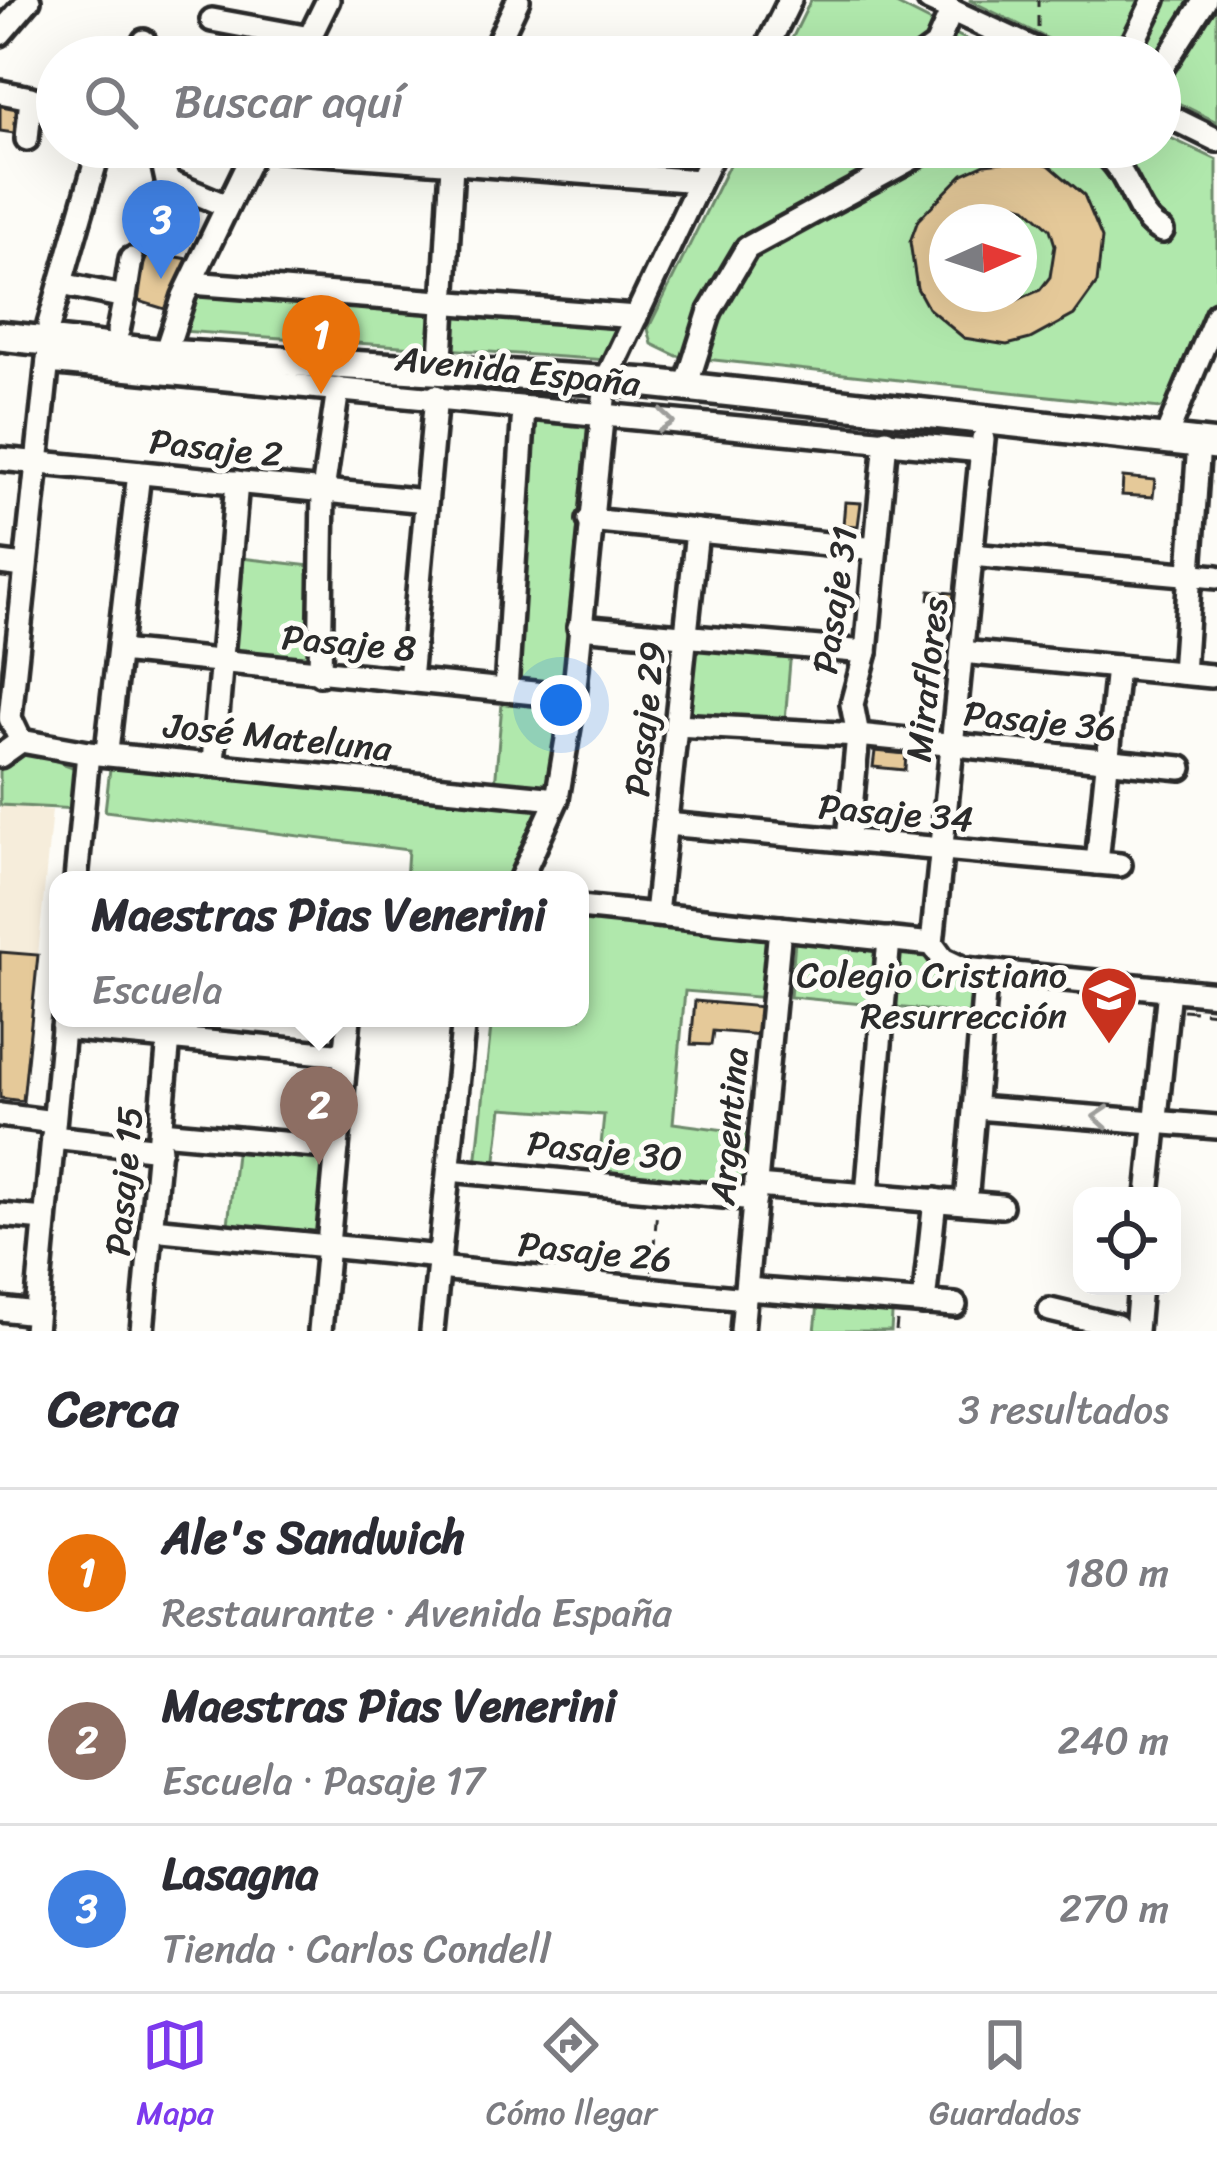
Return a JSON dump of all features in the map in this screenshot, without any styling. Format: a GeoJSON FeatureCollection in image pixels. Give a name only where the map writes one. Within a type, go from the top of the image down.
{"type":"FeatureCollection","features":[{"type":"Feature","properties":{"kind":"main road","name":"Avenida España"},"geometry":{"type":"LineString","coordinates":[[0,319],[49,343],[118,331],[167,345],[571,382],[686,387],[1208,444]]}},
{"type":"Feature","properties":{"kind":"main road","name":"Avenida España"},"geometry":{"type":"LineString","coordinates":[[0,336],[49,343],[441,359],[576,371],[606,380]]}},
{"type":"Feature","properties":{"kind":"street"},"geometry":{"type":"LineString","coordinates":[[0,34],[29,0]]}},
{"type":"Feature","properties":{"kind":"street"},"geometry":{"type":"LineString","coordinates":[[310,36],[328,0]]}},
{"type":"Feature","properties":{"kind":"street"},"geometry":{"type":"LineString","coordinates":[[500,36],[518,0]]}},
{"type":"Feature","properties":{"kind":"street"},"geometry":{"type":"LineString","coordinates":[[772,36],[790,0]]}},
{"type":"Feature","properties":{"kind":"street"},"geometry":{"type":"LineString","coordinates":[[929,0],[1008,36]]}},
{"type":"Feature","properties":{"kind":"street"},"geometry":{"type":"LineString","coordinates":[[1136,36],[1154,0]]}},
{"type":"Feature","properties":{"kind":"street"},"geometry":{"type":"LineString","coordinates":[[1181,38],[1205,0]]}},
{"type":"Feature","properties":{"kind":"street"},"geometry":{"type":"LineString","coordinates":[[940,36],[952,10]]}},
{"type":"Feature","properties":{"kind":"street"},"geometry":{"type":"LineString","coordinates":[[212,20],[267,36]]}},
{"type":"Feature","properties":{"kind":"street"},"geometry":{"type":"LineString","coordinates":[[0,92],[31,98],[27,139]]}},
{"type":"Feature","properties":{"kind":"street"},"geometry":{"type":"LineString","coordinates":[[1181,122],[1217,140]]}},
{"type":"Feature","properties":{"kind":"street"},"geometry":{"type":"LineString","coordinates":[[0,756],[21,741],[10,718],[8,659],[24,566],[49,343],[94,168]]}},
{"type":"Feature","properties":{"kind":"street"},"geometry":{"type":"LineString","coordinates":[[167,168],[167,182],[227,206]]}},
{"type":"Feature","properties":{"kind":"street"},"geometry":{"type":"LineString","coordinates":[[167,345],[246,168]]}},
{"type":"Feature","properties":{"kind":"street"},"geometry":{"type":"LineString","coordinates":[[441,359],[451,168]]}},
{"type":"Feature","properties":{"kind":"street"},"geometry":{"type":"LineString","coordinates":[[576,168],[699,181]]}},
{"type":"Feature","properties":{"kind":"street"},"geometry":{"type":"LineString","coordinates":[[524,871],[557,799],[574,698],[606,380],[706,168]]}},
{"type":"Feature","properties":{"kind":"street"},"geometry":{"type":"LineString","coordinates":[[686,387],[710,310],[747,248],[893,168]]}},
{"type":"Feature","properties":{"kind":"street"},"geometry":{"type":"LineString","coordinates":[[1120,168],[1143,218],[1162,231]]}},
{"type":"Feature","properties":{"kind":"street"},"geometry":{"type":"LineString","coordinates":[[118,331],[131,260]]}},
{"type":"Feature","properties":{"kind":"street"},"geometry":{"type":"LineString","coordinates":[[191,283],[636,317]]}},
{"type":"Feature","properties":{"kind":"street"},"geometry":{"type":"LineString","coordinates":[[61,284],[125,297]]}},
{"type":"Feature","properties":{"kind":"street"},"geometry":{"type":"LineString","coordinates":[[1165,440],[1217,314]]}},
{"type":"Feature","properties":{"kind":"street","name":"Avenida España"},"geometry":{"type":"LineString","coordinates":[[49,343],[338,389],[982,451]]}},
{"type":"Feature","properties":{"kind":"street"},"geometry":{"type":"LineString","coordinates":[[320,674],[323,491],[338,389]]}},
{"type":"Feature","properties":{"kind":"street"},"geometry":{"type":"LineString","coordinates":[[410,680],[436,396]]}},
{"type":"Feature","properties":{"kind":"street"},"geometry":{"type":"LineString","coordinates":[[506,690],[524,407]]}},
{"type":"Feature","properties":{"kind":"street","name":"Miraflores"},"geometry":{"type":"LineString","coordinates":[[932,944],[985,420]]}},
{"type":"Feature","properties":{"kind":"street","name":"Pasaje 31"},"geometry":{"type":"LineString","coordinates":[[848,840],[858,735],[852,704],[866,652],[886,440]]}},
{"type":"Feature","properties":{"kind":"street"},"geometry":{"type":"LineString","coordinates":[[1183,673],[1208,444]]}},
{"type":"Feature","properties":{"kind":"street","name":"Pasaje 2"},"geometry":{"type":"LineString","coordinates":[[0,459],[426,501]]}},
{"type":"Feature","properties":{"kind":"street"},"geometry":{"type":"LineString","coordinates":[[78,871],[119,651],[139,473]]}},
{"type":"Feature","properties":{"kind":"street"},"geometry":{"type":"LineString","coordinates":[[213,762],[237,482]]}},
{"type":"Feature","properties":{"kind":"street"},"geometry":{"type":"LineString","coordinates":[[589,520],[876,549]]}},
{"type":"Feature","properties":{"kind":"street","name":"Pasaje 29"},"geometry":{"type":"LineString","coordinates":[[656,914],[698,531]]}},
{"type":"Feature","properties":{"kind":"street"},"geometry":{"type":"LineString","coordinates":[[971,555],[1217,577]]}},
{"type":"Feature","properties":{"kind":"street"},"geometry":{"type":"LineString","coordinates":[[0,563],[24,566]]}},
{"type":"Feature","properties":{"kind":"street"},"geometry":{"type":"LineString","coordinates":[[579,627],[866,652]]}},
{"type":"Feature","properties":{"kind":"street","name":"Pasaje 8"},"geometry":{"type":"LineString","coordinates":[[119,651],[574,698]]}},
{"type":"Feature","properties":{"kind":"street"},"geometry":{"type":"LineString","coordinates":[[962,652],[1211,676]]}},
{"type":"Feature","properties":{"kind":"street"},"geometry":{"type":"LineString","coordinates":[[1108,760],[1117,667]]}},
{"type":"Feature","properties":{"kind":"street","name":"Pasaje 36"},"geometry":{"type":"LineString","coordinates":[[676,725],[952,743],[1181,768]]}},
{"type":"Feature","properties":{"kind":"street","name":"José Mateluna"},"geometry":{"type":"LineString","coordinates":[[21,741],[557,799]]}},
{"type":"Feature","properties":{"kind":"street","name":"Pasaje 34"},"geometry":{"type":"LineString","coordinates":[[666,824],[1109,864],[1108,760]]}},
{"type":"Feature","properties":{"kind":"street"},"geometry":{"type":"LineString","coordinates":[[589,909],[932,944],[949,964],[986,972],[1217,994]]}},
{"type":"Feature","properties":{"kind":"street","name":"Argentina"},"geometry":{"type":"LineString","coordinates":[[742,1331],[780,928]]}},
{"type":"Feature","properties":{"kind":"street"},"geometry":{"type":"LineString","coordinates":[[867,1195],[889,939]]}},
{"type":"Feature","properties":{"kind":"street"},"geometry":{"type":"LineString","coordinates":[[966,1203],[986,972]]}},
{"type":"Feature","properties":{"kind":"street"},"geometry":{"type":"LineString","coordinates":[[1149,1187],[1169,989]]}},
{"type":"Feature","properties":{"kind":"street"},"geometry":{"type":"LineString","coordinates":[[0,1309],[35,1322],[63,1027]]}},
{"type":"Feature","properties":{"kind":"street"},"geometry":{"type":"LineString","coordinates":[[91,1027],[345,1055]]}},
{"type":"Feature","properties":{"kind":"street"},"geometry":{"type":"LineString","coordinates":[[320,1331],[348,1027]]}},
{"type":"Feature","properties":{"kind":"street"},"geometry":{"type":"LineString","coordinates":[[432,1331],[463,1027]]}},
{"type":"Feature","properties":{"kind":"street","name":"Pasaje 15"},"geometry":{"type":"LineString","coordinates":[[142,1331],[169,1038]]}},
{"type":"Feature","properties":{"kind":"street"},"geometry":{"type":"LineString","coordinates":[[976,1108],[1217,1127]]}},
{"type":"Feature","properties":{"kind":"street"},"geometry":{"type":"LineString","coordinates":[[0,1115],[54,1129],[160,1140],[337,1148]]}},
{"type":"Feature","properties":{"kind":"street","name":"Pasaje 30"},"geometry":{"type":"LineString","coordinates":[[449,1170],[658,1189],[867,1195],[1001,1205]]}},
{"type":"Feature","properties":{"kind":"street"},"geometry":{"type":"LineString","coordinates":[[924,1303],[935,1201]]}},
{"type":"Feature","properties":{"kind":"street"},"geometry":{"type":"LineString","coordinates":[[0,1215],[45,1219]]}},
{"type":"Feature","properties":{"kind":"street","name":"Pasaje 26"},"geometry":{"type":"LineString","coordinates":[[152,1228],[328,1246],[650,1291],[955,1305]]}},
{"type":"Feature","properties":{"kind":"street"},"geometry":{"type":"LineString","coordinates":[[1050,1310],[1126,1325],[1137,1295]]}},
{"type":"Feature","properties":{"kind":"path"},"geometry":{"type":"LineString","coordinates":[[1039,0],[1044,36]]}},
{"type":"Feature","properties":{"kind":"path"},"geometry":{"type":"LineString","coordinates":[[650,1291],[658,1189]]}},
{"type":"Feature","properties":{"kind":"shaded area"},"geometry":{"type":"Polygon","coordinates":[[[0,805],[52,810],[38,955],[0,951],[0,805]]]}},
{"type":"Feature","properties":{"kind":"green space"},"geometry":{"type":"Polygon","coordinates":[[[811,0],[888,0],[959,36],[793,36],[811,0]]]}},
{"type":"Feature","properties":{"kind":"green space"},"geometry":{"type":"Polygon","coordinates":[[[969,0],[1217,0],[1217,122],[1181,104],[1181,36],[1042,36],[969,0]]]}},
{"type":"Feature","properties":{"kind":"green space"},"geometry":{"type":"Polygon","coordinates":[[[1181,143],[1217,160],[1217,292],[1169,409],[677,356],[652,344],[648,329],[728,168],[1181,168],[1181,143]]]}},
{"type":"Feature","properties":{"kind":"green space"},"geometry":{"type":"Polygon","coordinates":[[[207,280],[633,313],[607,360],[180,331],[207,280]]]}},
{"type":"Feature","properties":{"kind":"green space"},"geometry":{"type":"Polygon","coordinates":[[[526,420],[587,428],[567,706],[553,795],[520,871],[407,871],[408,850],[105,811],[111,760],[494,798],[526,420]]]}},
{"type":"Feature","properties":{"kind":"green space"},"geometry":{"type":"Polygon","coordinates":[[[241,558],[320,567],[312,660],[232,652],[241,558]]]}},
{"type":"Feature","properties":{"kind":"green space"},"geometry":{"type":"Polygon","coordinates":[[[690,639],[791,650],[784,733],[681,724],[690,639]]]}},
{"type":"Feature","properties":{"kind":"green space"},"geometry":{"type":"Polygon","coordinates":[[[0,752],[32,752],[78,769],[78,809],[0,805],[0,752]]]}},
{"type":"Feature","properties":{"kind":"green space"},"geometry":{"type":"Polygon","coordinates":[[[589,914],[774,933],[768,998],[685,991],[673,1123],[755,1134],[750,1193],[598,1176],[604,1115],[502,1108],[495,1167],[476,1165],[491,1027],[589,1027],[589,914]]]}},
{"type":"Feature","properties":{"kind":"green space"},"geometry":{"type":"Polygon","coordinates":[[[795,941],[925,954],[944,973],[981,977],[977,1015],[790,997],[795,941]]]}},
{"type":"Feature","properties":{"kind":"green space"},"geometry":{"type":"Polygon","coordinates":[[[237,1145],[333,1156],[324,1244],[227,1233],[237,1145]]]}},
{"type":"Feature","properties":{"kind":"green space"},"geometry":{"type":"Polygon","coordinates":[[[819,1295],[893,1300],[891,1331],[815,1331],[819,1295]]]}},
{"type":"Feature","properties":{"kind":"building"},"geometry":{"type":"Polygon","coordinates":[[[0,102],[25,105],[21,134],[0,131],[0,102]]]}},
{"type":"Feature","properties":{"kind":"building"},"geometry":{"type":"Polygon","coordinates":[[[976,168],[1052,168],[1084,195],[1102,238],[1097,283],[1074,315],[1030,339],[1007,345],[964,338],[933,312],[1037,312],[1037,291],[1050,277],[1055,245],[1050,229],[1037,217],[1037,204],[934,204],[963,174],[976,168]]]}},
{"type":"Feature","properties":{"kind":"building"},"geometry":{"type":"Polygon","coordinates":[[[929,209],[929,309],[917,288],[910,242],[918,220],[929,209]]]}},
{"type":"Feature","properties":{"kind":"building"},"geometry":{"type":"Polygon","coordinates":[[[149,252],[194,260],[168,310],[129,298],[149,252]]]}},
{"type":"Feature","properties":{"kind":"building"},"geometry":{"type":"Polygon","coordinates":[[[1123,477],[1155,480],[1153,497],[1122,495],[1123,477]]]}},
{"type":"Feature","properties":{"kind":"building"},"geometry":{"type":"Polygon","coordinates":[[[845,502],[861,503],[858,526],[843,525],[845,502]]]}},
{"type":"Feature","properties":{"kind":"building"},"geometry":{"type":"Polygon","coordinates":[[[930,591],[964,594],[962,613],[940,611],[941,601],[929,599],[930,591]]]}},
{"type":"Feature","properties":{"kind":"building"},"geometry":{"type":"Polygon","coordinates":[[[875,751],[906,754],[905,770],[873,767],[875,751]]]}},
{"type":"Feature","properties":{"kind":"building"},"geometry":{"type":"Polygon","coordinates":[[[877,807],[899,810],[898,826],[875,824],[877,807]]]}},
{"type":"Feature","properties":{"kind":"building"},"geometry":{"type":"Polygon","coordinates":[[[0,952],[38,955],[23,1101],[0,1098],[0,952]]]}},
{"type":"Feature","properties":{"kind":"building"},"geometry":{"type":"Polygon","coordinates":[[[695,1001],[763,1007],[761,1035],[713,1031],[711,1045],[691,1044],[695,1001]]]}},
{"type":"Feature","properties":{"kind":"place","name":"Lasagna"},"geometry":{"type":"Point","coordinates":[161,279]}},
{"type":"Feature","properties":{"kind":"place","name":"Ale's Sandwich"},"geometry":{"type":"Point","coordinates":[321,394]}},
{"type":"Feature","properties":{"kind":"place","name":"Colegio Cristiano Resurrección"},"geometry":{"type":"Point","coordinates":[1109,1046]}},
{"type":"Feature","properties":{"kind":"place","name":"Maestras Pias Venerini"},"geometry":{"type":"Point","coordinates":[319,1165]}}]}
